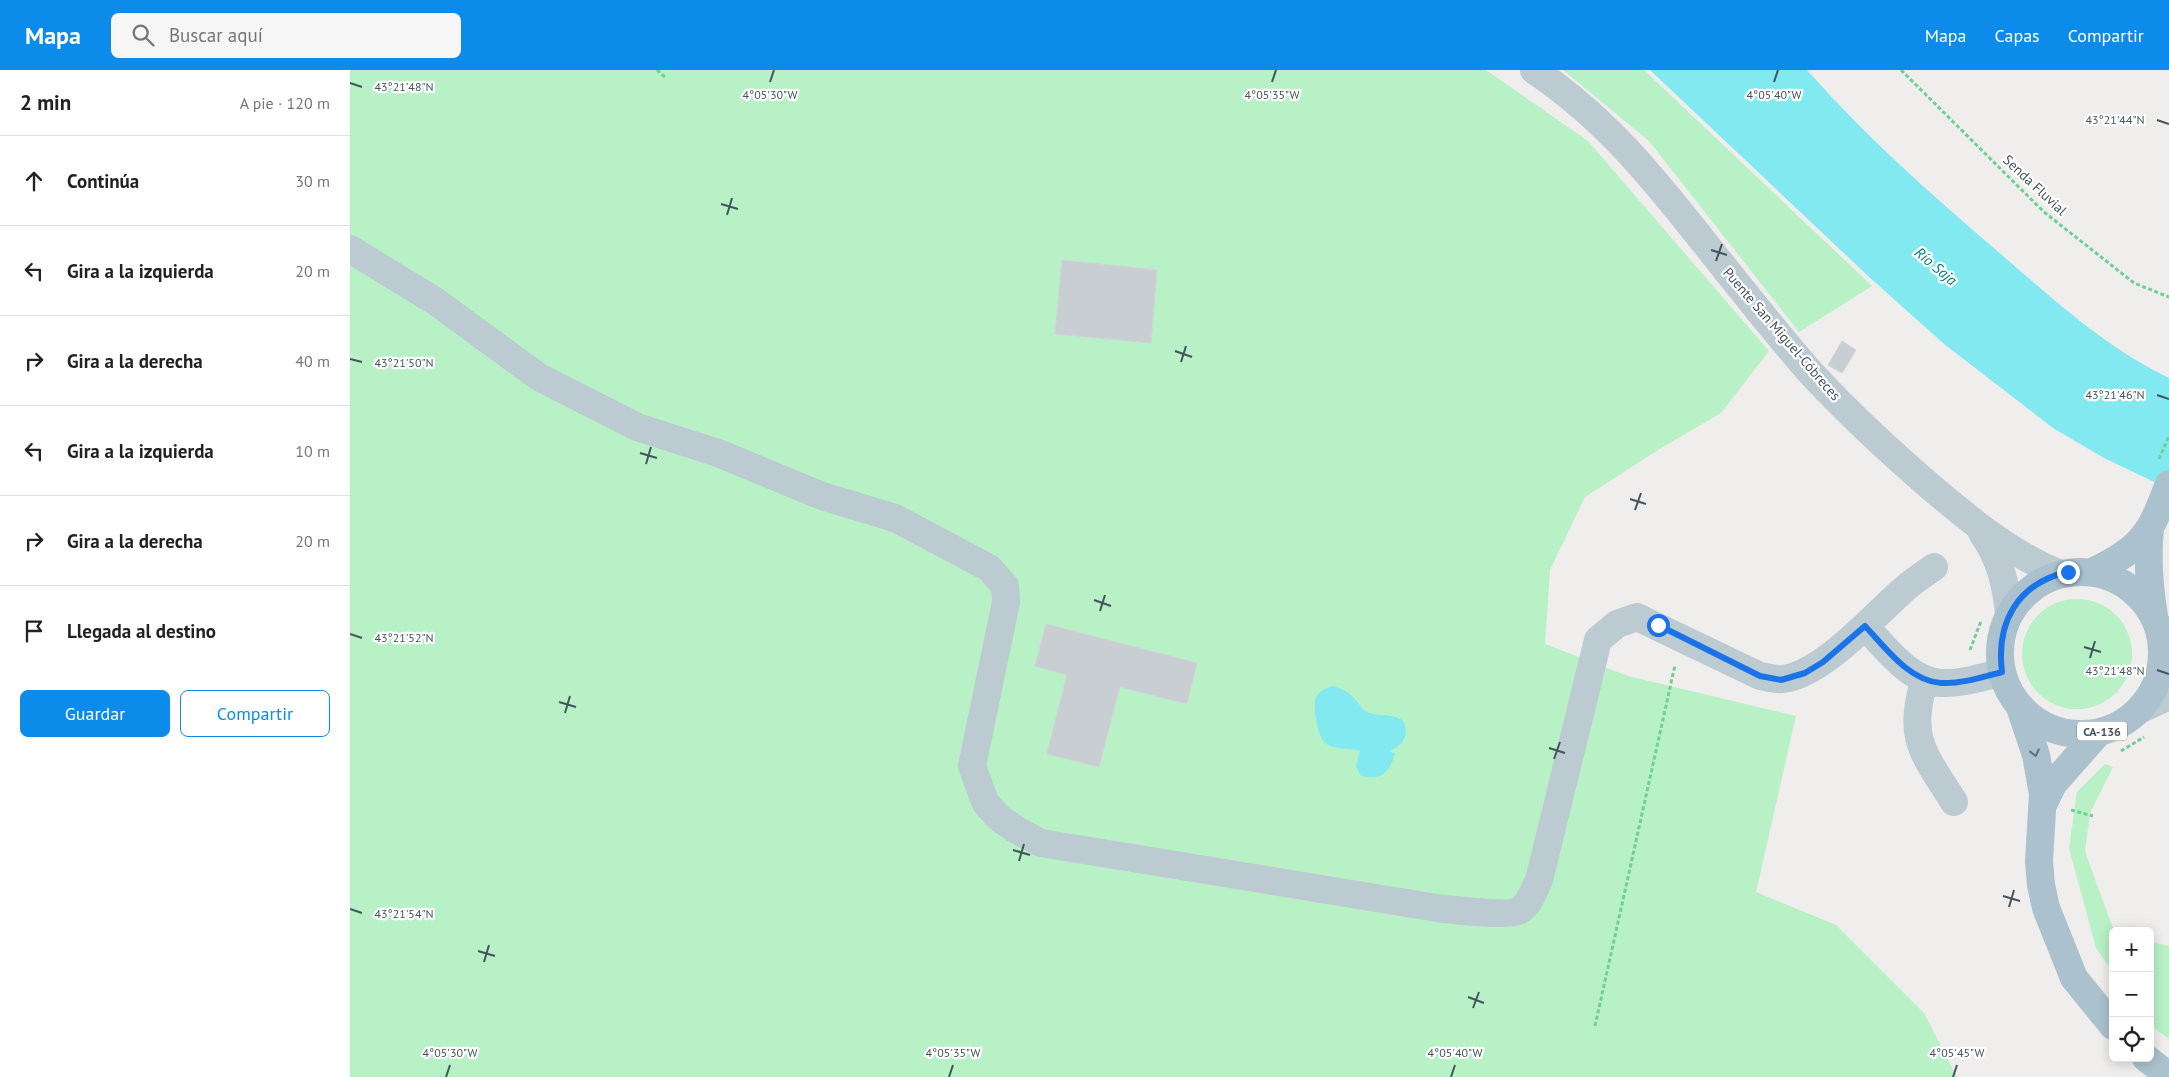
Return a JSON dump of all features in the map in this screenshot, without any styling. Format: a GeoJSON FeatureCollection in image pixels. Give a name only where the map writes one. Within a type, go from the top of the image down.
{"type":"FeatureCollection","features":[{"type":"Feature","properties":{"kind":"main road","name":"CA-136"},"geometry":{"type":"LineString","coordinates":[[2161,632],[2148,580],[2147,554],[2150,528],[2169,484]]}},
{"type":"Feature","properties":{"kind":"main road","name":"CA-136"},"geometry":{"type":"LineString","coordinates":[[2102,567],[2136,544],[2150,528]]}},
{"type":"Feature","properties":{"kind":"main road","name":"Puente San Miguel-Cóbreces"},"geometry":{"type":"LineString","coordinates":[[2102,567],[2111,578],[2128,587],[2143,600],[2161,632],[2162,668],[2157,683],[2141,709],[2114,727],[2099,732],[2082,734],[2056,730],[2033,719],[2020,707],[2006,685],[2002,672],[2001,639],[1997,614],[2040,583],[2060,574],[2102,567]]}},
{"type":"Feature","properties":{"kind":"main road","name":"CA-136"},"geometry":{"type":"LineString","coordinates":[[2020,707],[2036,755],[2043,805],[2039,861],[2041,885],[2046,908],[2074,978],[2109,1021]]}},
{"type":"Feature","properties":{"kind":"main road","name":"CA-136"},"geometry":{"type":"LineString","coordinates":[[2043,805],[2053,784],[2099,732]]}},
{"type":"Feature","properties":{"kind":"main road"},"geometry":{"type":"LineString","coordinates":[[2151,1062],[2169,1076]]}},
{"type":"Feature","properties":{"kind":"street","name":"Puente San Miguel-Cóbreces"},"geometry":{"type":"LineString","coordinates":[[1534,70],[1592,114],[1625,146],[1659,184],[1771,326],[1812,373],[1910,468],[1976,526],[2029,560],[2060,574]]}},
{"type":"Feature","properties":{"kind":"street"},"geometry":{"type":"LineString","coordinates":[[350,249],[434,301],[539,377],[637,427],[718,453],[822,496],[895,518],[989,568],[1005,586],[1006,602],[972,766],[985,802],[1015,830],[1041,843],[1443,908],[1509,914],[1520,910],[1532,897],[1539,880],[1598,640],[1617,624],[1637,617],[1681,636],[1760,676],[1781,680],[1805,673],[1823,662],[1902,591],[1934,567]]}},
{"type":"Feature","properties":{"kind":"street","name":"Puente San Miguel-Cóbreces"},"geometry":{"type":"LineString","coordinates":[[1976,526],[1995,553],[2007,586],[1997,614]]}},
{"type":"Feature","properties":{"kind":"street"},"geometry":{"type":"LineString","coordinates":[[1865,626],[1909,670],[1925,679],[1940,683],[1959,682],[2002,672]]}},
{"type":"Feature","properties":{"kind":"street"},"geometry":{"type":"LineString","coordinates":[[1925,679],[1920,694],[1917,734],[1922,750],[1954,802]]}},
{"type":"Feature","properties":{"kind":"street"},"geometry":{"type":"LineString","coordinates":[[2141,709],[2169,696]]}},
{"type":"Feature","properties":{"kind":"path"},"geometry":{"type":"LineString","coordinates":[[657,70],[666,77]]}},
{"type":"Feature","properties":{"kind":"path","name":"Senda Fluvial"},"geometry":{"type":"LineString","coordinates":[[1901,70],[2044,212],[2134,282],[2169,297]]}},
{"type":"Feature","properties":{"kind":"path"},"geometry":{"type":"LineString","coordinates":[[1967,656],[1997,614]]}},
{"type":"Feature","properties":{"kind":"path"},"geometry":{"type":"LineString","coordinates":[[1595,1026],[1681,636]]}},
{"type":"Feature","properties":{"kind":"path"},"geometry":{"type":"LineString","coordinates":[[2070,810],[2093,816]]}},
{"type":"Feature","properties":{"kind":"green space"},"geometry":{"type":"Polygon","coordinates":[[[350,70],[1486,70],[1588,141],[1769,351],[1721,413],[1658,450],[1585,497],[1550,570],[1545,644],[1628,676],[1796,716],[1756,892],[1836,925],[1924,1013],[1957,1077],[350,1077],[350,70]]]}},
{"type":"Feature","properties":{"kind":"green space"},"geometry":{"type":"Polygon","coordinates":[[[1563,70],[1644,70],[1872,286],[1799,332],[1649,141],[1563,70]]]}},
{"type":"Feature","properties":{"kind":"green space"},"geometry":{"type":"Polygon","coordinates":[[[2077,599],[2098,603],[2116,615],[2128,633],[2132,654],[2128,675],[2116,693],[2098,705],[2077,709],[2056,705],[2038,693],[2026,675],[2022,654],[2026,633],[2038,615],[2056,603],[2077,599]]]}},
{"type":"Feature","properties":{"kind":"green space"},"geometry":{"type":"Polygon","coordinates":[[[2105,764],[2113,767],[2090,813],[2085,852],[2113,927],[2109,927],[2109,966],[2096,948],[2069,848],[2077,792],[2105,764]]]}},
{"type":"Feature","properties":{"kind":"green space"},"geometry":{"type":"Polygon","coordinates":[[[2154,943],[2169,946],[2169,1039],[2154,1028],[2154,943]]]}},
{"type":"Feature","properties":{"kind":"water","name":"Río Saja"},"geometry":{"type":"Polygon","coordinates":[[[1650,70],[1807,70],[1901,166],[2041,289],[2102,338],[2169,378],[2169,489],[2104,458],[2053,428],[1944,344],[1867,275],[1650,70]]]}},
{"type":"Feature","properties":{"kind":"water"},"geometry":{"type":"Polygon","coordinates":[[[1332,686],[1350,694],[1365,711],[1396,717],[1405,724],[1405,738],[1399,746],[1390,751],[1395,754],[1384,774],[1375,777],[1361,776],[1356,766],[1360,750],[1328,745],[1322,740],[1316,721],[1315,701],[1319,693],[1332,686]]]}},
{"type":"Feature","properties":{"kind":"building"},"geometry":{"type":"Polygon","coordinates":[[[1062,260],[1157,270],[1151,343],[1055,334],[1062,260]]]}},
{"type":"Feature","properties":{"kind":"building"},"geometry":{"type":"Polygon","coordinates":[[[1842,341],[1856,350],[1842,373],[1828,365],[1842,341]]]}},
{"type":"Feature","properties":{"kind":"building"},"geometry":{"type":"Polygon","coordinates":[[[1046,624],[1197,663],[1187,704],[1120,687],[1099,767],[1047,754],[1067,675],[1035,666],[1046,624]]]}},
{"type":"Feature","properties":{"kind":"route"},"geometry":{"type":"LineString","coordinates":[[1658,625],[1760,676],[1781,680],[1805,673],[1823,662],[1865,626],[1909,670],[1925,679],[1940,683],[1959,682],[2002,672],[2000,653],[2002,633],[2009,614],[2022,596],[2040,583],[2068,572]]}}]}
